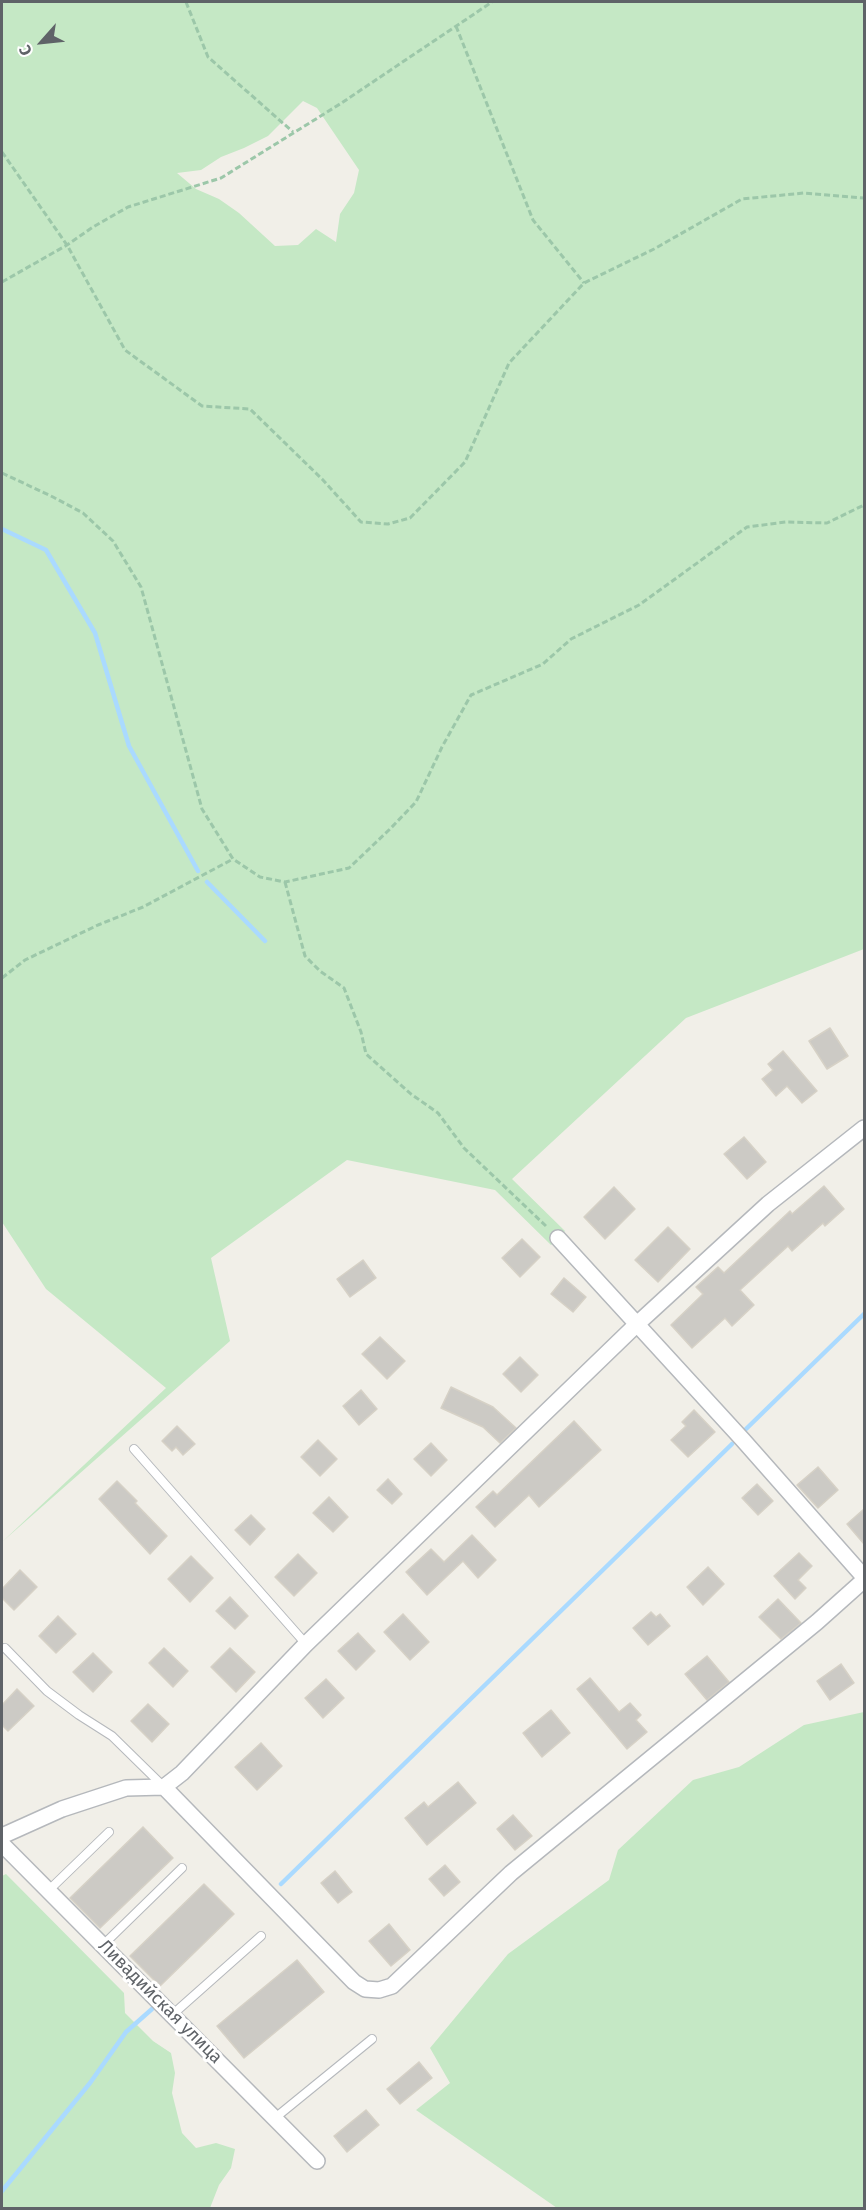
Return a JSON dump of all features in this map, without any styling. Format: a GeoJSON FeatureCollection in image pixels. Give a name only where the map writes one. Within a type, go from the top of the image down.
{"type":"FeatureCollection","features":[{"type":"Feature","properties":{"kind":"street"},"geometry":{"type":"LineString","coordinates":[[2,1836],[62,1809],[126,1788],[164,1787],[182,1773],[306,1644],[636,1325],[768,1204],[864,1128]]}},
{"type":"Feature","properties":{"kind":"street"},"geometry":{"type":"LineString","coordinates":[[164,1787],[354,1982],[365,1989],[379,1990],[392,1986],[512,1873],[817,1622],[864,1579],[743,1440],[558,1238]]}},
{"type":"Feature","properties":{"kind":"street","name":"Ливадийская улица"},"geometry":{"type":"LineString","coordinates":[[2,1844],[317,2161]]}},
{"type":"Feature","properties":{"kind":"lane"},"geometry":{"type":"LineString","coordinates":[[134,1449],[306,1644]]}},
{"type":"Feature","properties":{"kind":"lane"},"geometry":{"type":"LineString","coordinates":[[5,1648],[47,1691],[112,1736],[164,1787]]}},
{"type":"Feature","properties":{"kind":"lane"},"geometry":{"type":"LineString","coordinates":[[48,1891],[109,1832]]}},
{"type":"Feature","properties":{"kind":"lane"},"geometry":{"type":"LineString","coordinates":[[103,1945],[182,1868]]}},
{"type":"Feature","properties":{"kind":"lane"},"geometry":{"type":"LineString","coordinates":[[172,2015],[261,1936]]}},
{"type":"Feature","properties":{"kind":"lane"},"geometry":{"type":"LineString","coordinates":[[275,2118],[372,2039]]}},
{"type":"Feature","properties":{"kind":"path"},"geometry":{"type":"LineString","coordinates":[[186,2],[208,57],[293,132]]}},
{"type":"Feature","properties":{"kind":"path"},"geometry":{"type":"LineString","coordinates":[[2,282],[128,207],[221,178],[340,104],[492,2]]}},
{"type":"Feature","properties":{"kind":"path"},"geometry":{"type":"LineString","coordinates":[[456,26],[533,220],[584,283]]}},
{"type":"Feature","properties":{"kind":"path"},"geometry":{"type":"LineString","coordinates":[[2,153],[67,245],[125,350],[202,406],[250,409],[322,479],[361,522],[388,524],[410,518],[465,462],[509,363],[584,283],[654,249],[742,200],[804,193],[864,198]]}},
{"type":"Feature","properties":{"kind":"path"},"geometry":{"type":"LineString","coordinates":[[2,473],[53,496],[83,513],[113,541],[141,587],[202,809],[233,859],[260,877],[285,882],[349,868],[390,829],[416,802],[442,747],[471,695],[543,664],[571,639],[639,605],[747,527],[786,522],[826,523],[864,505]]}},
{"type":"Feature","properties":{"kind":"path"},"geometry":{"type":"LineString","coordinates":[[2,978],[25,960],[98,925],[143,907],[233,859]]}},
{"type":"Feature","properties":{"kind":"path"},"geometry":{"type":"LineString","coordinates":[[285,882],[305,956],[320,971],[344,988],[361,1032],[366,1054],[411,1094],[438,1113],[464,1148],[558,1238]]}},
{"type":"Feature","properties":{"kind":"green space"},"geometry":{"type":"Polygon","coordinates":[[[2,2],[864,2],[864,949],[686,1018],[512,1179],[565,1231],[551,1245],[495,1190],[347,1160],[211,1258],[230,1341],[2,1542],[166,1388],[46,1289],[2,1222],[2,2]],[[303,101],[268,136],[221,157],[201,170],[177,173],[196,189],[219,199],[239,213],[275,246],[298,245],[316,229],[336,242],[340,214],[354,193],[359,170],[317,108],[303,101]]]}},
{"type":"Feature","properties":{"kind":"green space"},"geometry":{"type":"Polygon","coordinates":[[[864,1712],[864,2208],[557,2208],[416,2110],[450,2083],[430,2048],[508,1954],[609,1880],[618,1850],[693,1780],[739,1767],[804,1725],[864,1712]]]}},
{"type":"Feature","properties":{"kind":"green space"},"geometry":{"type":"Polygon","coordinates":[[[6,1874],[124,1993],[125,2013],[153,2041],[171,2053],[175,2073],[172,2093],[182,2133],[196,2148],[216,2143],[235,2149],[231,2168],[219,2185],[210,2208],[2,2208],[2,1876],[6,1874]]]}},
{"type":"Feature","properties":{"kind":"building"},"geometry":{"type":"Polygon","coordinates":[[[830,1028],[848,1056],[827,1069],[809,1041],[830,1028]]]}},
{"type":"Feature","properties":{"kind":"building"},"geometry":{"type":"Polygon","coordinates":[[[783,1051],[817,1091],[802,1103],[787,1086],[776,1096],[762,1079],[773,1070],[768,1064],[783,1051]]]}},
{"type":"Feature","properties":{"kind":"building"},"geometry":{"type":"Polygon","coordinates":[[[744,1137],[766,1162],[747,1179],[724,1154],[744,1137]]]}},
{"type":"Feature","properties":{"kind":"building"},"geometry":{"type":"Polygon","coordinates":[[[824,1186],[844,1209],[825,1226],[823,1223],[792,1251],[788,1246],[740,1290],[754,1305],[732,1326],[725,1318],[692,1348],[671,1325],[703,1294],[696,1287],[718,1267],[724,1273],[790,1211],[792,1214],[824,1186]]]}},
{"type":"Feature","properties":{"kind":"building"},"geometry":{"type":"Polygon","coordinates":[[[614,1187],[635,1209],[605,1239],[584,1217],[614,1187]]]}},
{"type":"Feature","properties":{"kind":"building"},"geometry":{"type":"Polygon","coordinates":[[[668,1227],[690,1249],[658,1282],[635,1260],[668,1227]]]}},
{"type":"Feature","properties":{"kind":"building"},"geometry":{"type":"Polygon","coordinates":[[[522,1239],[540,1257],[520,1277],[502,1258],[522,1239]]]}},
{"type":"Feature","properties":{"kind":"building"},"geometry":{"type":"Polygon","coordinates":[[[363,1260],[376,1278],[350,1297],[337,1279],[363,1260]]]}},
{"type":"Feature","properties":{"kind":"building"},"geometry":{"type":"Polygon","coordinates":[[[564,1278],[586,1297],[573,1312],[551,1294],[564,1278]]]}},
{"type":"Feature","properties":{"kind":"building"},"geometry":{"type":"Polygon","coordinates":[[[380,1337],[405,1361],[387,1379],[362,1354],[380,1337]]]}},
{"type":"Feature","properties":{"kind":"building"},"geometry":{"type":"Polygon","coordinates":[[[520,1357],[538,1375],[521,1392],[503,1374],[520,1357]]]}},
{"type":"Feature","properties":{"kind":"building"},"geometry":{"type":"Polygon","coordinates":[[[451,1387],[493,1407],[516,1428],[500,1443],[483,1427],[441,1408],[451,1387]]]}},
{"type":"Feature","properties":{"kind":"building"},"geometry":{"type":"Polygon","coordinates":[[[361,1390],[377,1409],[359,1425],[343,1406],[361,1390]]]}},
{"type":"Feature","properties":{"kind":"building"},"geometry":{"type":"Polygon","coordinates":[[[694,1410],[715,1432],[688,1457],[671,1440],[686,1426],[682,1422],[694,1410]]]}},
{"type":"Feature","properties":{"kind":"building"},"geometry":{"type":"Polygon","coordinates":[[[574,1421],[601,1450],[539,1507],[529,1495],[495,1527],[476,1507],[493,1491],[497,1495],[574,1421]]]}},
{"type":"Feature","properties":{"kind":"building"},"geometry":{"type":"Polygon","coordinates":[[[177,1426],[195,1444],[183,1455],[176,1447],[172,1451],[162,1441],[177,1426]]]}},
{"type":"Feature","properties":{"kind":"building"},"geometry":{"type":"Polygon","coordinates":[[[318,1440],[337,1459],[320,1476],[301,1457],[318,1440]]]}},
{"type":"Feature","properties":{"kind":"building"},"geometry":{"type":"Polygon","coordinates":[[[431,1443],[447,1460],[431,1476],[414,1459],[431,1443]]]}},
{"type":"Feature","properties":{"kind":"building"},"geometry":{"type":"Polygon","coordinates":[[[818,1467],[838,1490],[818,1508],[797,1485],[818,1467]]]}},
{"type":"Feature","properties":{"kind":"building"},"geometry":{"type":"Polygon","coordinates":[[[388,1479],[402,1494],[392,1504],[377,1490],[388,1479]]]}},
{"type":"Feature","properties":{"kind":"building"},"geometry":{"type":"Polygon","coordinates":[[[117,1481],[167,1536],[150,1554],[99,1499],[117,1481]]]}},
{"type":"Feature","properties":{"kind":"building"},"geometry":{"type":"Polygon","coordinates":[[[757,1484],[773,1501],[758,1515],[742,1498],[757,1484]]]}},
{"type":"Feature","properties":{"kind":"building"},"geometry":{"type":"Polygon","coordinates":[[[329,1497],[348,1517],[333,1532],[313,1513],[329,1497]]]}},
{"type":"Feature","properties":{"kind":"building"},"geometry":{"type":"Polygon","coordinates":[[[864,1509],[864,1544],[847,1524],[864,1509]]]}},
{"type":"Feature","properties":{"kind":"building"},"geometry":{"type":"Polygon","coordinates":[[[251,1515],[265,1529],[250,1545],[235,1530],[251,1515]]]}},
{"type":"Feature","properties":{"kind":"building"},"geometry":{"type":"Polygon","coordinates":[[[472,1535],[496,1560],[478,1578],[463,1561],[427,1595],[406,1572],[431,1549],[444,1562],[472,1535]]]}},
{"type":"Feature","properties":{"kind":"building"},"geometry":{"type":"Polygon","coordinates":[[[799,1553],[812,1566],[798,1580],[806,1588],[795,1599],[774,1576],[799,1553]]]}},
{"type":"Feature","properties":{"kind":"building"},"geometry":{"type":"Polygon","coordinates":[[[298,1554],[317,1573],[294,1596],[275,1577],[298,1554]]]}},
{"type":"Feature","properties":{"kind":"building"},"geometry":{"type":"Polygon","coordinates":[[[191,1556],[213,1578],[190,1602],[168,1579],[191,1556]]]}},
{"type":"Feature","properties":{"kind":"building"},"geometry":{"type":"Polygon","coordinates":[[[708,1567],[724,1584],[703,1605],[687,1587],[708,1567]]]}},
{"type":"Feature","properties":{"kind":"building"},"geometry":{"type":"Polygon","coordinates":[[[20,1570],[37,1587],[14,1610],[2,1598],[2,1589],[20,1570]]]}},
{"type":"Feature","properties":{"kind":"building"},"geometry":{"type":"Polygon","coordinates":[[[230,1597],[248,1616],[235,1629],[216,1611],[230,1597]]]}},
{"type":"Feature","properties":{"kind":"building"},"geometry":{"type":"Polygon","coordinates":[[[778,1599],[801,1623],[781,1639],[759,1617],[778,1599]]]}},
{"type":"Feature","properties":{"kind":"building"},"geometry":{"type":"Polygon","coordinates":[[[651,1612],[656,1617],[660,1614],[670,1626],[648,1645],[633,1628],[651,1612]]]}},
{"type":"Feature","properties":{"kind":"building"},"geometry":{"type":"Polygon","coordinates":[[[403,1614],[429,1642],[410,1660],[384,1632],[403,1614]]]}},
{"type":"Feature","properties":{"kind":"building"},"geometry":{"type":"Polygon","coordinates":[[[58,1616],[76,1634],[56,1653],[39,1636],[58,1616]]]}},
{"type":"Feature","properties":{"kind":"building"},"geometry":{"type":"Polygon","coordinates":[[[358,1633],[375,1651],[356,1670],[338,1651],[358,1633]]]}},
{"type":"Feature","properties":{"kind":"building"},"geometry":{"type":"Polygon","coordinates":[[[164,1648],[188,1671],[173,1687],[149,1663],[164,1648]]]}},
{"type":"Feature","properties":{"kind":"building"},"geometry":{"type":"Polygon","coordinates":[[[230,1648],[255,1672],[236,1692],[211,1667],[230,1648]]]}},
{"type":"Feature","properties":{"kind":"building"},"geometry":{"type":"Polygon","coordinates":[[[93,1653],[112,1672],[93,1692],[73,1672],[93,1653]]]}},
{"type":"Feature","properties":{"kind":"building"},"geometry":{"type":"Polygon","coordinates":[[[707,1656],[729,1682],[707,1700],[685,1674],[707,1656]]]}},
{"type":"Feature","properties":{"kind":"building"},"geometry":{"type":"Polygon","coordinates":[[[841,1664],[854,1683],[830,1700],[817,1681],[841,1664]]]}},
{"type":"Feature","properties":{"kind":"building"},"geometry":{"type":"Polygon","coordinates":[[[590,1678],[619,1712],[630,1703],[641,1715],[636,1720],[647,1732],[627,1749],[577,1689],[590,1678]]]}},
{"type":"Feature","properties":{"kind":"building"},"geometry":{"type":"Polygon","coordinates":[[[326,1679],[344,1698],[323,1718],[305,1698],[326,1679]]]}},
{"type":"Feature","properties":{"kind":"building"},"geometry":{"type":"Polygon","coordinates":[[[17,1689],[34,1706],[8,1731],[2,1725],[2,1705],[17,1689]]]}},
{"type":"Feature","properties":{"kind":"building"},"geometry":{"type":"Polygon","coordinates":[[[148,1704],[169,1724],[152,1742],[131,1721],[148,1704]]]}},
{"type":"Feature","properties":{"kind":"building"},"geometry":{"type":"Polygon","coordinates":[[[551,1710],[570,1733],[542,1757],[523,1733],[551,1710]]]}},
{"type":"Feature","properties":{"kind":"building"},"geometry":{"type":"Polygon","coordinates":[[[261,1743],[282,1766],[257,1790],[235,1767],[261,1743]]]}},
{"type":"Feature","properties":{"kind":"building"},"geometry":{"type":"Polygon","coordinates":[[[458,1782],[476,1803],[427,1845],[405,1818],[424,1802],[428,1807],[458,1782]]]}},
{"type":"Feature","properties":{"kind":"building"},"geometry":{"type":"Polygon","coordinates":[[[513,1815],[532,1836],[515,1850],[497,1829],[513,1815]]]}},
{"type":"Feature","properties":{"kind":"building"},"geometry":{"type":"Polygon","coordinates":[[[143,1827],[173,1858],[100,1928],[70,1898],[143,1827]]]}},
{"type":"Feature","properties":{"kind":"building"},"geometry":{"type":"Polygon","coordinates":[[[445,1865],[460,1882],[444,1896],[429,1879],[445,1865]]]}},
{"type":"Feature","properties":{"kind":"building"},"geometry":{"type":"Polygon","coordinates":[[[335,1871],[352,1892],[338,1903],[321,1883],[335,1871]]]}},
{"type":"Feature","properties":{"kind":"building"},"geometry":{"type":"Polygon","coordinates":[[[204,1884],[234,1914],[160,1986],[130,1956],[204,1884]]]}},
{"type":"Feature","properties":{"kind":"building"},"geometry":{"type":"Polygon","coordinates":[[[389,1924],[410,1950],[391,1966],[369,1941],[389,1924]]]}},
{"type":"Feature","properties":{"kind":"building"},"geometry":{"type":"Polygon","coordinates":[[[297,1960],[324,1992],[244,2058],[217,2026],[297,1960]]]}},
{"type":"Feature","properties":{"kind":"building"},"geometry":{"type":"Polygon","coordinates":[[[419,2062],[432,2078],[400,2104],[387,2089],[419,2062]]]}},
{"type":"Feature","properties":{"kind":"building"},"geometry":{"type":"Polygon","coordinates":[[[366,2110],[379,2125],[347,2152],[334,2136],[366,2110]]]}},
{"type":"Feature","properties":{"kind":"waterway"},"geometry":{"type":"LineString","coordinates":[[2,529],[46,550],[95,633],[129,746],[198,871]]}},
{"type":"Feature","properties":{"kind":"waterway"},"geometry":{"type":"LineString","coordinates":[[207,882],[265,941]]}},
{"type":"Feature","properties":{"kind":"waterway"},"geometry":{"type":"LineString","coordinates":[[746,1429],[864,1314]]}},
{"type":"Feature","properties":{"kind":"waterway"},"geometry":{"type":"LineString","coordinates":[[281,1884],[732,1444]]}},
{"type":"Feature","properties":{"kind":"waterway"},"geometry":{"type":"LineString","coordinates":[[2,2191],[90,2083],[126,2032],[152,2009]]}}]}
